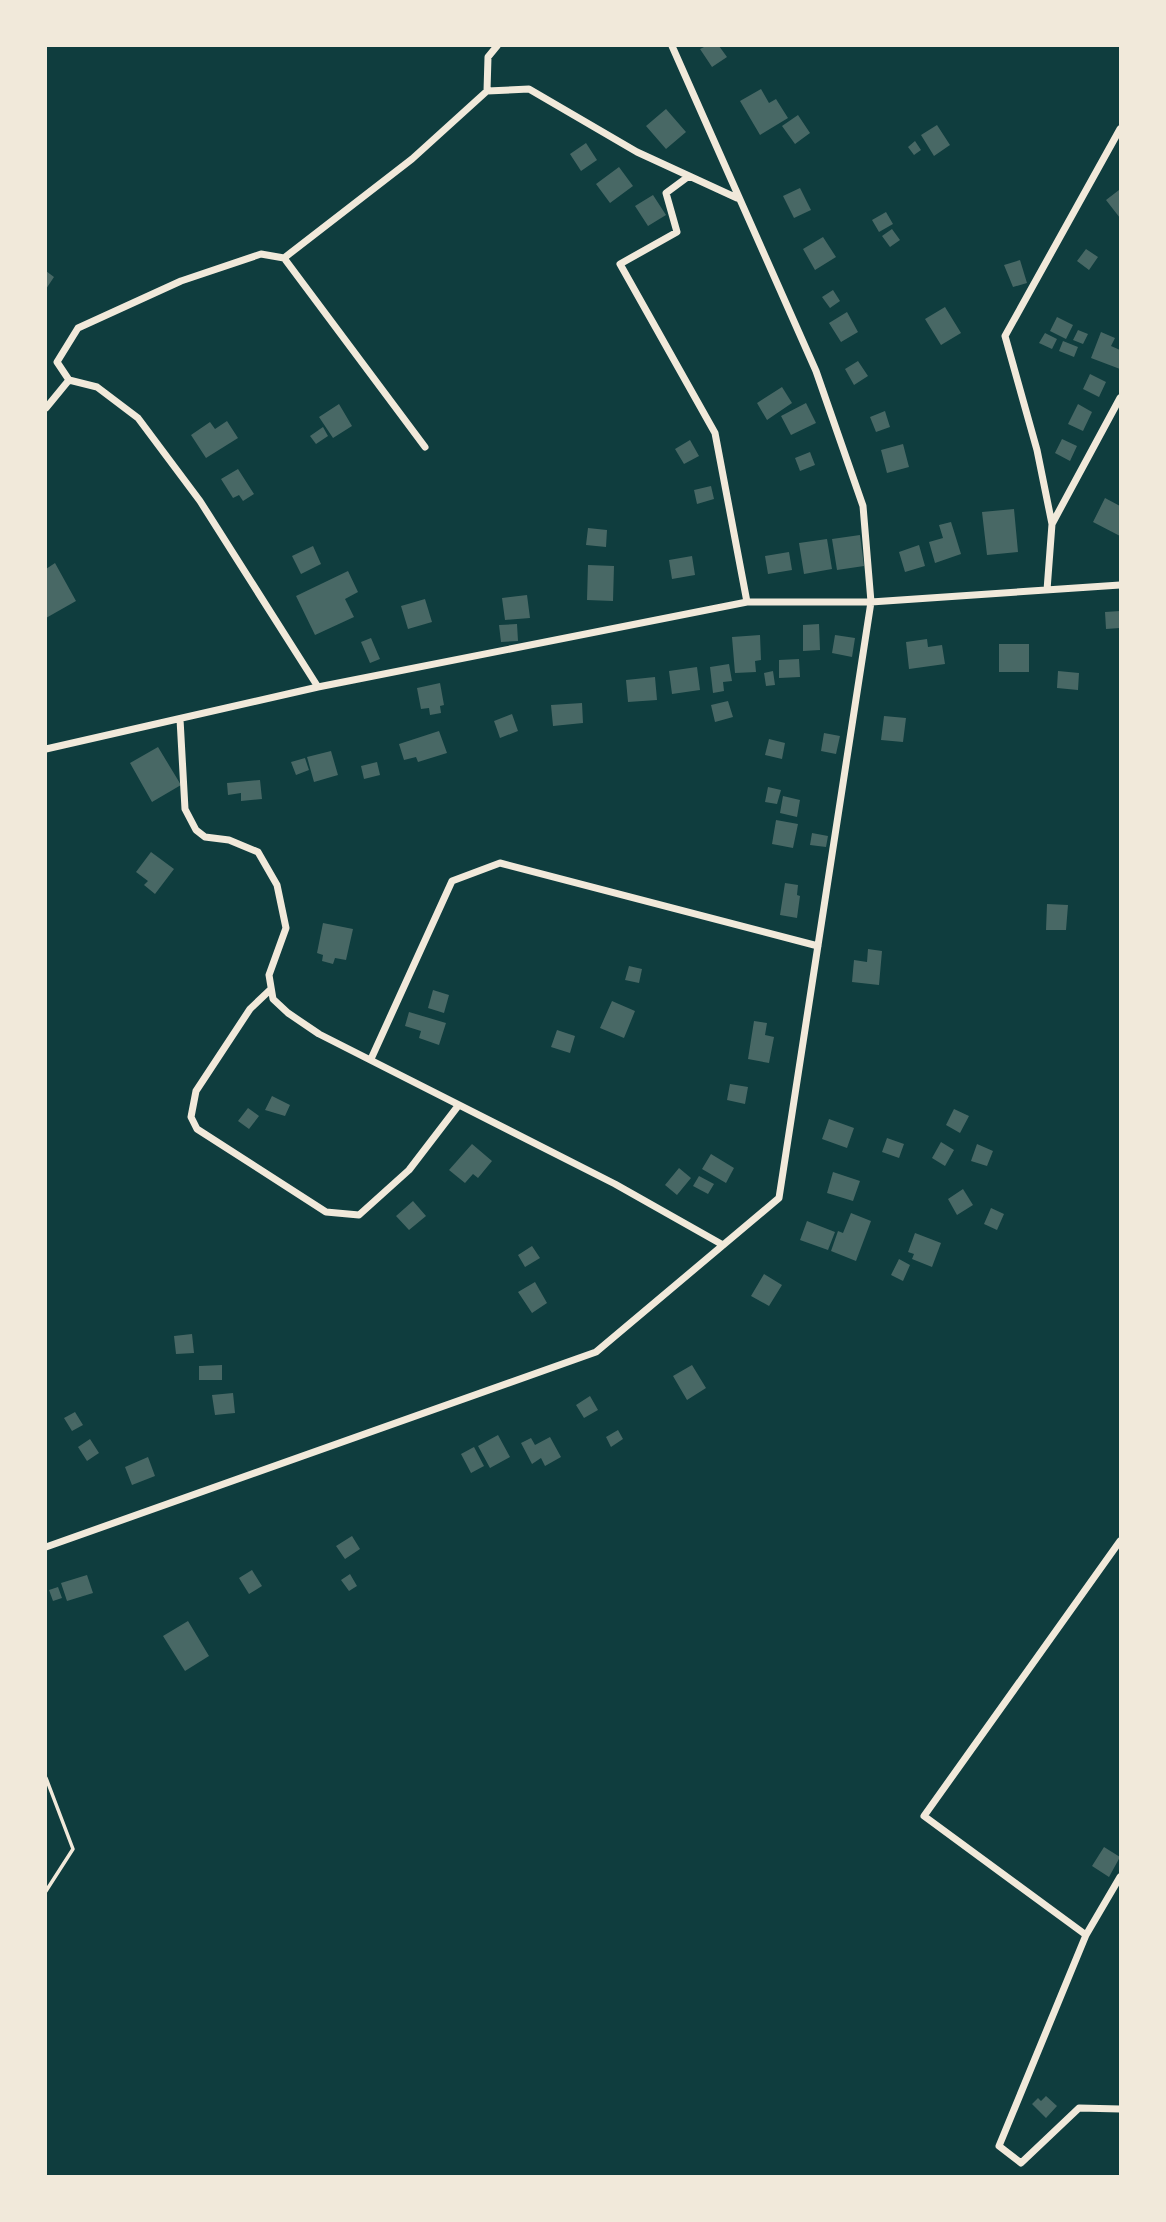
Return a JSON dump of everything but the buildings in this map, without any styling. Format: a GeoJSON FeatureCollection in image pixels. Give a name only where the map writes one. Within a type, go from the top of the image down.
{"type":"FeatureCollection","features":[{"type":"Feature","properties":{"kind":"street"},"geometry":{"type":"LineString","coordinates":[[487,90],[488,57],[497,46]]}},
{"type":"Feature","properties":{"kind":"street"},"geometry":{"type":"LineString","coordinates":[[46,1547],[596,1352],[779,1198],[871,602],[863,506],[816,371],[737,199],[672,46]]}},
{"type":"Feature","properties":{"kind":"street"},"geometry":{"type":"LineString","coordinates":[[284,258],[412,159],[487,90],[529,89],[637,152],[737,199]]}},
{"type":"Feature","properties":{"kind":"street"},"geometry":{"type":"LineString","coordinates":[[1047,590],[1052,524],[1037,450],[1005,336],[1121,129]]}},
{"type":"Feature","properties":{"kind":"street"},"geometry":{"type":"LineString","coordinates":[[688,176],[666,193],[677,232],[620,264],[715,433],[747,602]]}},
{"type":"Feature","properties":{"kind":"street"},"geometry":{"type":"LineString","coordinates":[[318,687],[200,501],[138,418],[97,387],[69,380],[57,362],[78,328],[204,273],[261,254],[284,258],[425,446]]}},
{"type":"Feature","properties":{"kind":"street"},"geometry":{"type":"LineString","coordinates":[[46,408],[69,380]]}},
{"type":"Feature","properties":{"kind":"street"},"geometry":{"type":"LineString","coordinates":[[1052,524],[1121,398]]}},
{"type":"Feature","properties":{"kind":"street"},"geometry":{"type":"LineString","coordinates":[[46,749],[318,687],[747,602],[871,602],[1121,585]]}},
{"type":"Feature","properties":{"kind":"street"},"geometry":{"type":"LineString","coordinates":[[180,719],[186,809],[191,822],[205,837],[229,840],[258,852],[278,885],[286,929],[269,975],[274,999],[288,1013],[319,1034],[615,1184],[723,1245]]}},
{"type":"Feature","properties":{"kind":"street"},"geometry":{"type":"LineString","coordinates":[[371,1059],[452,881],[500,863],[599,891],[698,912],[818,946]]}},
{"type":"Feature","properties":{"kind":"street"},"geometry":{"type":"LineString","coordinates":[[271,989],[250,1009],[196,1091],[191,1117],[197,1129],[326,1212],[359,1215],[409,1170],[457,1106]]}},
{"type":"Feature","properties":{"kind":"street"},"geometry":{"type":"LineString","coordinates":[[1086,1935],[924,1816],[1121,1541]]}},
{"type":"Feature","properties":{"kind":"street"},"geometry":{"type":"LineString","coordinates":[[1121,1877],[1086,1935],[999,2146],[1021,2163],[1079,2108],[1121,2109]]}},
{"type":"Feature","properties":{"kind":"path"},"geometry":{"type":"LineString","coordinates":[[46,1778],[73,1849],[46,1891]]}}]}
